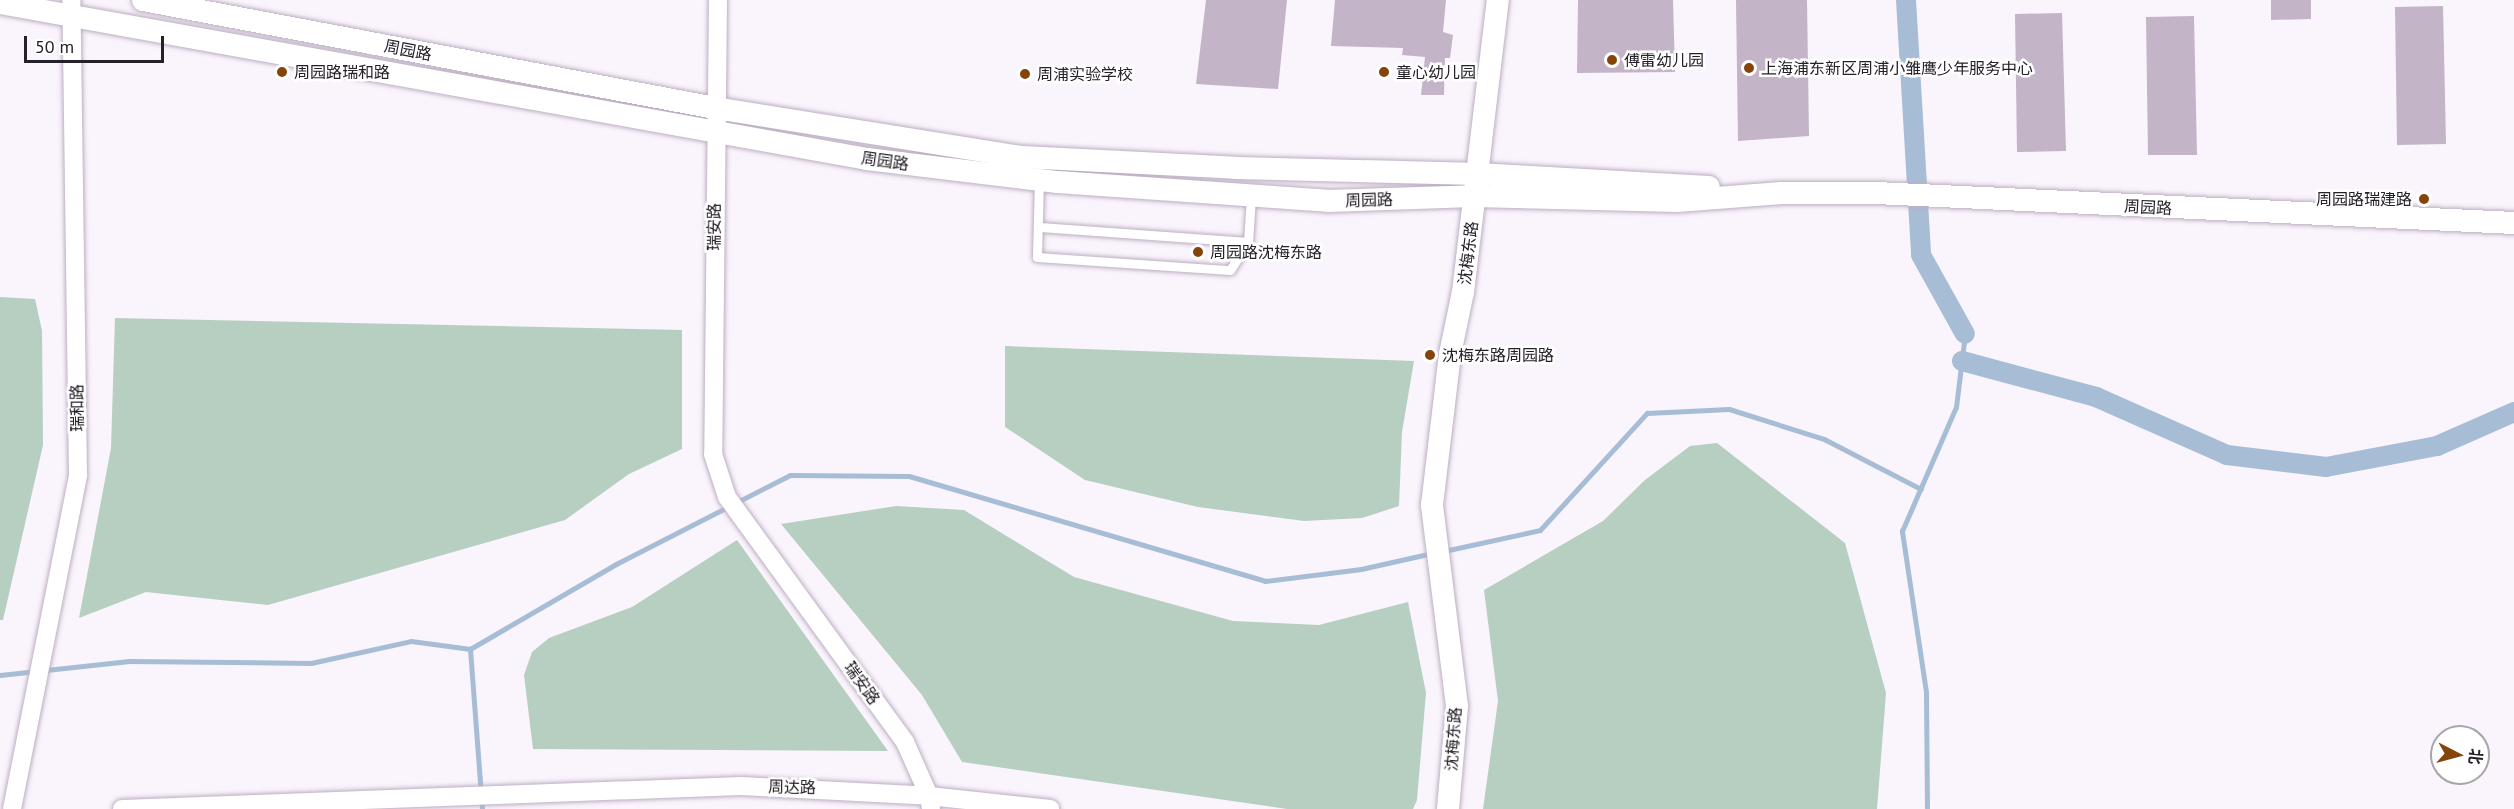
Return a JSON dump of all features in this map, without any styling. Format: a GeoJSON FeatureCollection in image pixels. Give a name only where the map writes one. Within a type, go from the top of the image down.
{"type":"FeatureCollection","features":[{"type":"Feature","properties":{"kind":"street","name":"周园路"},"geometry":{"type":"LineString","coordinates":[[143,0],[715,108],[1022,157],[1236,168],[1476,185],[1782,193],[1876,193],[2514,223]]}},
{"type":"Feature","properties":{"kind":"street","name":"瑞安路"},"geometry":{"type":"LineString","coordinates":[[718,0],[715,108],[713,454],[727,497],[905,742],[930,802]]}},
{"type":"Feature","properties":{"kind":"street","name":"沈梅东路"},"geometry":{"type":"LineString","coordinates":[[1448,809],[1457,706],[1432,505],[1476,185],[1498,0]]}},
{"type":"Feature","properties":{"kind":"street","name":"周园路"},"geometry":{"type":"LineString","coordinates":[[0,3],[71,8],[867,159],[1040,180],[1327,201],[1476,185]]}},
{"type":"Feature","properties":{"kind":"street","name":"瑞和路"},"geometry":{"type":"LineString","coordinates":[[12,809],[78,475],[71,8]]}},
{"type":"Feature","properties":{"kind":"street","name":"周达路"},"geometry":{"type":"LineString","coordinates":[[122,809],[741,786],[930,802],[1050,809]]}},
{"type":"Feature","properties":{"kind":"lane"},"geometry":{"type":"LineString","coordinates":[[1040,180],[1040,227],[1037,257],[1230,270],[1248,242],[1251,196]]}},
{"type":"Feature","properties":{"kind":"lane"},"geometry":{"type":"LineString","coordinates":[[1040,227],[1248,242]]}},
{"type":"Feature","properties":{"kind":"green space"},"geometry":{"type":"Polygon","coordinates":[[[0,297],[35,299],[42,331],[43,445],[3,620],[0,620],[0,297]]]}},
{"type":"Feature","properties":{"kind":"green space"},"geometry":{"type":"Polygon","coordinates":[[[115,318],[682,330],[682,449],[629,474],[565,520],[268,605],[146,592],[79,618],[111,448],[115,318]]]}},
{"type":"Feature","properties":{"kind":"green space"},"geometry":{"type":"Polygon","coordinates":[[[1005,346],[1414,361],[1402,432],[1399,506],[1362,518],[1304,521],[1198,507],[1085,480],[1005,427],[1005,346]]]}},
{"type":"Feature","properties":{"kind":"green space"},"geometry":{"type":"Polygon","coordinates":[[[1717,443],[1845,543],[1886,693],[1877,809],[1483,809],[1498,701],[1484,590],[1603,521],[1645,480],[1690,446],[1717,443]]]}},
{"type":"Feature","properties":{"kind":"green space"},"geometry":{"type":"Polygon","coordinates":[[[896,506],[964,510],[1074,577],[1233,621],[1319,625],[1408,602],[1426,693],[1417,800],[1413,809],[1287,809],[962,762],[922,695],[781,524],[896,506]]]}},
{"type":"Feature","properties":{"kind":"green space"},"geometry":{"type":"Polygon","coordinates":[[[737,540],[888,751],[533,749],[524,675],[532,652],[549,638],[632,607],[737,540]]]}},
{"type":"Feature","properties":{"kind":"building"},"geometry":{"type":"Polygon","coordinates":[[[1206,0],[1287,0],[1278,89],[1196,84],[1206,0]]]}},
{"type":"Feature","properties":{"kind":"building"},"geometry":{"type":"Polygon","coordinates":[[[1335,0],[1446,0],[1443,32],[1453,35],[1450,58],[1445,58],[1444,95],[1421,95],[1425,57],[1402,55],[1403,48],[1331,46],[1335,0]]]}},
{"type":"Feature","properties":{"kind":"building","name":"傅雷幼儿园"},"geometry":{"type":"Polygon","coordinates":[[[1578,0],[1673,0],[1675,72],[1577,73],[1578,0]]]}},
{"type":"Feature","properties":{"kind":"building"},"geometry":{"type":"Polygon","coordinates":[[[1736,0],[1807,0],[1809,136],[1738,141],[1736,0]]]}},
{"type":"Feature","properties":{"kind":"building"},"geometry":{"type":"Polygon","coordinates":[[[2271,0],[2311,0],[2311,19],[2271,20],[2271,0]]]}},
{"type":"Feature","properties":{"kind":"building"},"geometry":{"type":"Polygon","coordinates":[[[2443,6],[2446,144],[2397,145],[2395,7],[2443,6]]]}},
{"type":"Feature","properties":{"kind":"building"},"geometry":{"type":"Polygon","coordinates":[[[2062,13],[2066,151],[2017,152],[2015,14],[2062,13]]]}},
{"type":"Feature","properties":{"kind":"building"},"geometry":{"type":"Polygon","coordinates":[[[2194,16],[2197,155],[2148,155],[2146,17],[2194,16]]]}},
{"type":"Feature","properties":{"kind":"waterway"},"geometry":{"type":"LineString","coordinates":[[1906,0],[1921,255],[1965,334]]}},
{"type":"Feature","properties":{"kind":"waterway"},"geometry":{"type":"LineString","coordinates":[[1927,809],[1926,692],[1902,531],[1956,407],[1965,334]]}},
{"type":"Feature","properties":{"kind":"waterway"},"geometry":{"type":"LineString","coordinates":[[1962,361],[2096,397],[2227,455],[2326,467],[2437,446],[2514,412]]}},
{"type":"Feature","properties":{"kind":"waterway"},"geometry":{"type":"LineString","coordinates":[[1444,551],[1540,530],[1647,413],[1729,409],[1824,439],[1921,489]]}},
{"type":"Feature","properties":{"kind":"waterway"},"geometry":{"type":"LineString","coordinates":[[0,675],[129,661],[311,663],[411,641],[470,649],[616,564],[790,475],[909,476],[1265,581],[1361,569],[1432,553]]}},
{"type":"Feature","properties":{"kind":"waterway"},"geometry":{"type":"LineString","coordinates":[[470,649],[482,809]]}},
{"type":"Feature","properties":{"kind":"place","name":"傅雷幼儿园"},"geometry":{"type":"Point","coordinates":[1612,60]}},
{"type":"Feature","properties":{"kind":"place","name":"上海浦东新区周浦小雏鹰少年服务中心"},"geometry":{"type":"Point","coordinates":[1749,68]}},
{"type":"Feature","properties":{"kind":"place","name":"周园路瑞和路"},"geometry":{"type":"Point","coordinates":[282,72]}},
{"type":"Feature","properties":{"kind":"place","name":"童心幼儿园"},"geometry":{"type":"Point","coordinates":[1384,72]}},
{"type":"Feature","properties":{"kind":"place","name":"周浦实验学校"},"geometry":{"type":"Point","coordinates":[1025,74]}},
{"type":"Feature","properties":{"kind":"place","name":"周园路瑞建路"},"geometry":{"type":"Point","coordinates":[2424,199]}},
{"type":"Feature","properties":{"kind":"place","name":"周园路沈梅东路"},"geometry":{"type":"Point","coordinates":[1198,252]}},
{"type":"Feature","properties":{"kind":"place","name":"沈梅东路周园路"},"geometry":{"type":"Point","coordinates":[1430,355]}}]}
